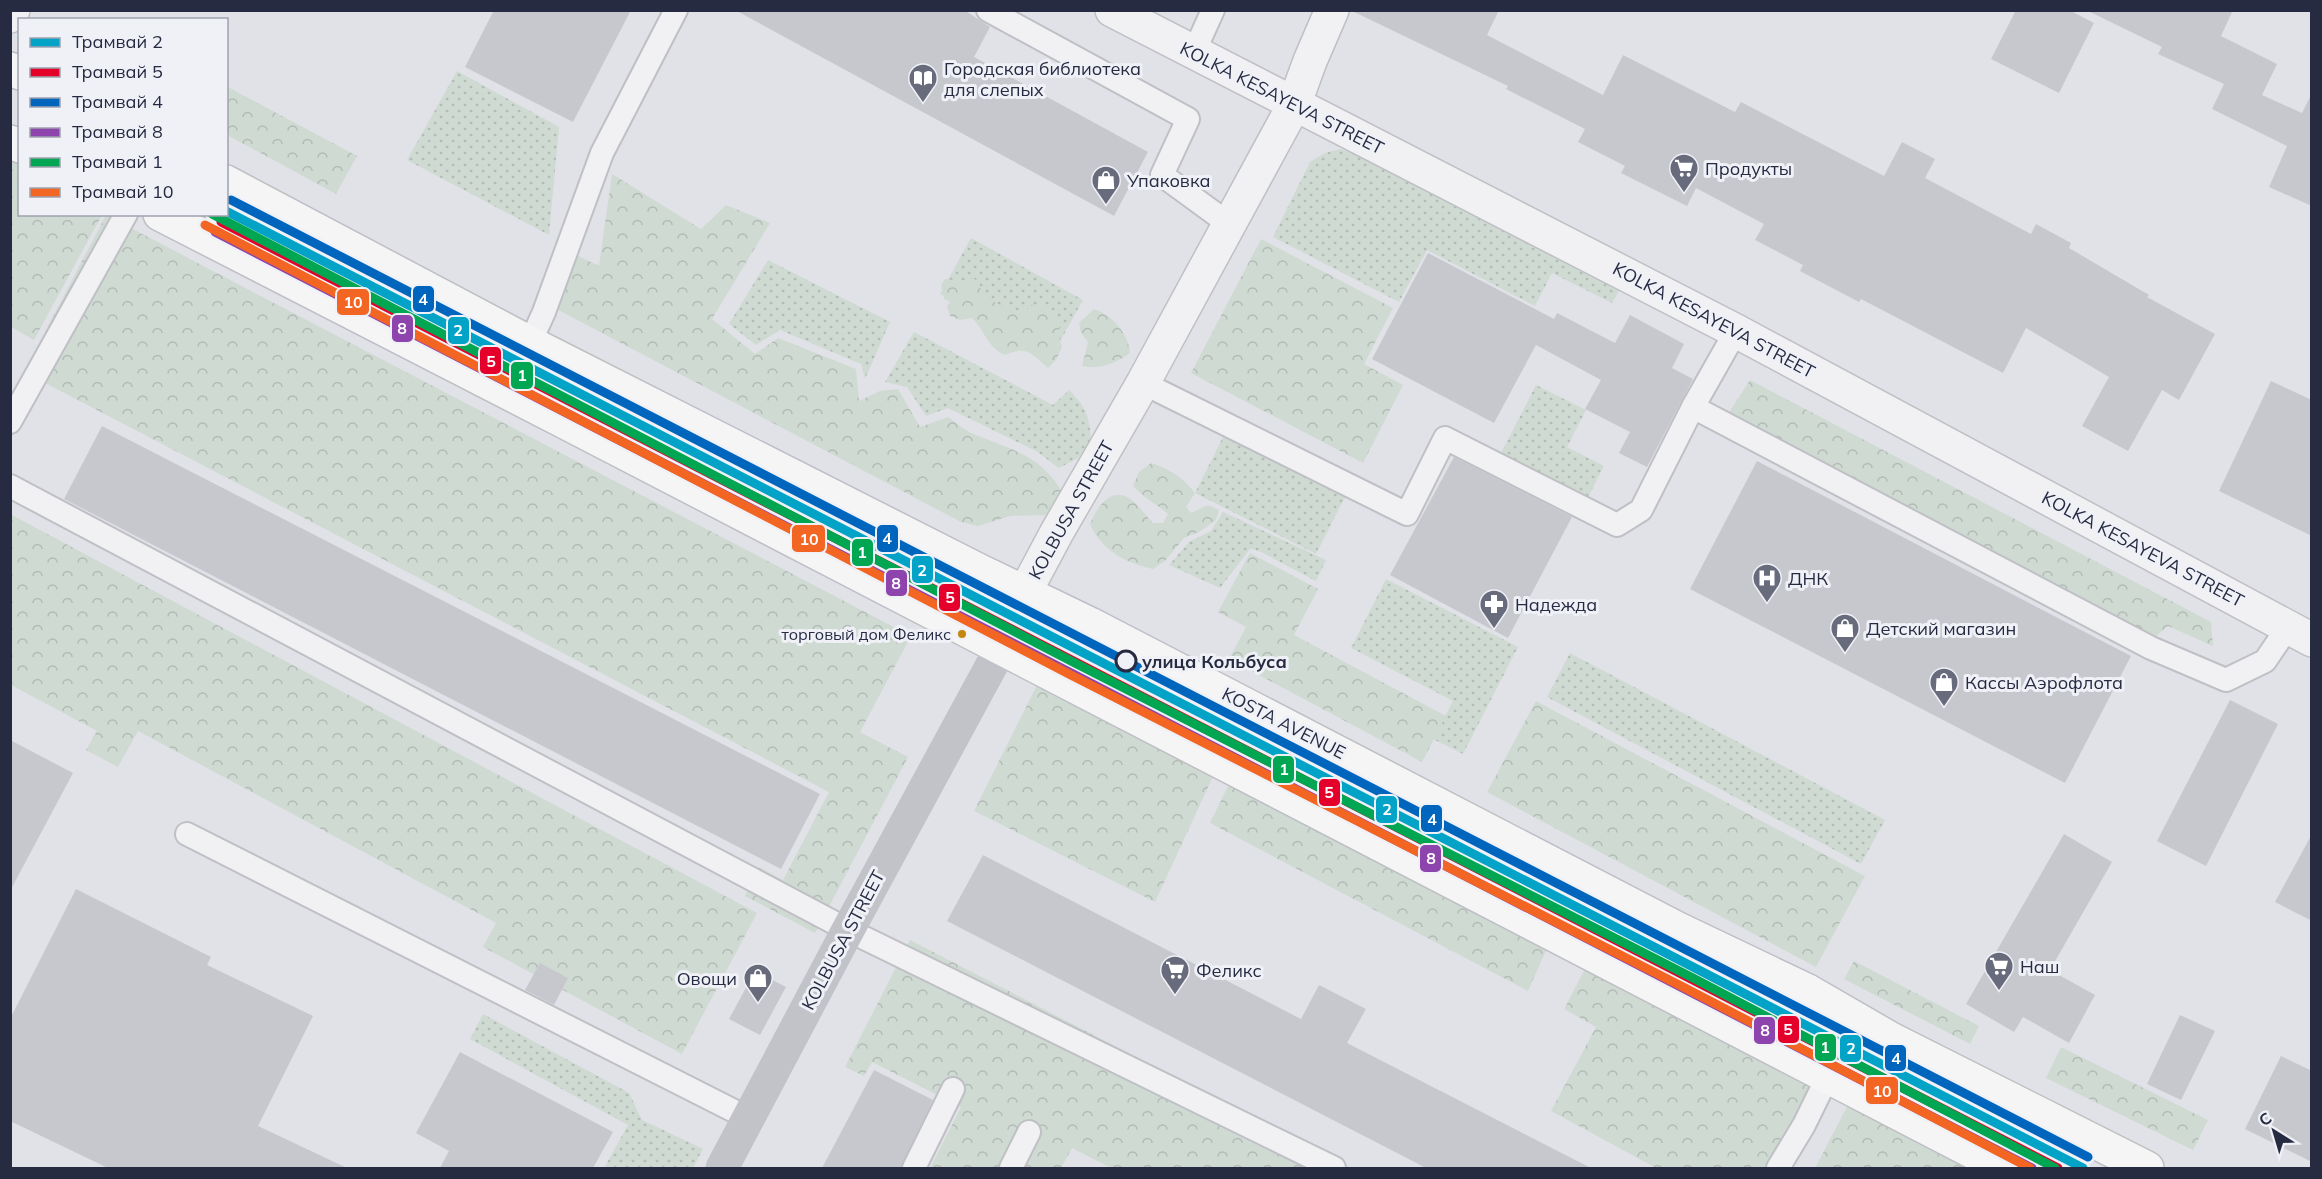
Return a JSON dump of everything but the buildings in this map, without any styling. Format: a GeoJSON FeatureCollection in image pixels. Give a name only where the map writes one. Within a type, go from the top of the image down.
{"type":"FeatureCollection","features":[{"type":"Feature","properties":{"kind":"main road","name":"KOSTA AVENUE"},"geometry":{"type":"LineString","coordinates":[[228,183],[530,343],[1025,592],[1458,813],[1678,929],[1808,992],[1891,1039],[2147,1168]]}},
{"type":"Feature","properties":{"kind":"main road"},"geometry":{"type":"LineString","coordinates":[[164,216],[2004,1168]]}},
{"type":"Feature","properties":{"kind":"street"},"geometry":{"type":"LineString","coordinates":[[10,16],[14,10]]}},
{"type":"Feature","properties":{"kind":"street","name":"KOLKA KESAYEVA STREET"},"geometry":{"type":"LineString","coordinates":[[1112,10],[1736,330],[2300,633]]}},
{"type":"Feature","properties":{"kind":"street","name":"KOLBUSA STREET"},"geometry":{"type":"LineString","coordinates":[[722,1168],[1001,648],[1025,592],[1057,532],[1143,383],[1294,105],[1332,10]]}},
{"type":"Feature","properties":{"kind":"lane"},"geometry":{"type":"LineString","coordinates":[[530,343],[544,312],[602,153],[676,10]]}},
{"type":"Feature","properties":{"kind":"lane"},"geometry":{"type":"LineString","coordinates":[[988,10],[1188,119],[1162,175],[1229,224]]}},
{"type":"Feature","properties":{"kind":"lane"},"geometry":{"type":"LineString","coordinates":[[1194,52],[1200,10]]}},
{"type":"Feature","properties":{"kind":"lane"},"geometry":{"type":"LineString","coordinates":[[1194,52],[1213,10]]}},
{"type":"Feature","properties":{"kind":"lane"},"geometry":{"type":"LineString","coordinates":[[10,422],[125,216]]}},
{"type":"Feature","properties":{"kind":"lane"},"geometry":{"type":"LineString","coordinates":[[1143,383],[1407,514],[1445,438],[1617,525],[1641,510],[1693,407],[1736,330]]}},
{"type":"Feature","properties":{"kind":"lane"},"geometry":{"type":"LineString","coordinates":[[1693,407],[2151,648],[2226,680],[2265,661],[2300,633]]}},
{"type":"Feature","properties":{"kind":"lane"},"geometry":{"type":"LineString","coordinates":[[10,486],[848,930],[1334,1168]]}},
{"type":"Feature","properties":{"kind":"lane"},"geometry":{"type":"LineString","coordinates":[[187,834],[748,1118]]}},
{"type":"Feature","properties":{"kind":"lane"},"geometry":{"type":"LineString","coordinates":[[1779,1168],[1804,1125],[1828,1076]]}},
{"type":"Feature","properties":{"kind":"lane"},"geometry":{"type":"LineString","coordinates":[[914,1168],[953,1089]]}},
{"type":"Feature","properties":{"kind":"lane"},"geometry":{"type":"LineString","coordinates":[[1011,1168],[1029,1132]]}},
{"type":"Feature","properties":{"kind":"green space"},"geometry":{"type":"Polygon","coordinates":[[[457,71],[559,127],[549,235],[407,160],[457,71]]]}},
{"type":"Feature","properties":{"kind":"green space"},"geometry":{"type":"Polygon","coordinates":[[[228,87],[357,156],[336,194],[228,136],[228,87]]]}},
{"type":"Feature","properties":{"kind":"green space"},"geometry":{"type":"Polygon","coordinates":[[[10,149],[18,153],[18,216],[101,216],[34,340],[11,327],[10,149]]]}},
{"type":"Feature","properties":{"kind":"green space"},"geometry":{"type":"Polygon","coordinates":[[[1340,149],[1362,156],[1619,291],[1612,303],[1552,273],[1535,306],[1427,250],[1399,302],[1273,237],[1310,162],[1325,153],[1340,149]]]}},
{"type":"Feature","properties":{"kind":"green space"},"geometry":{"type":"Polygon","coordinates":[[[612,174],[701,229],[726,205],[770,223],[712,319],[755,354],[778,338],[856,369],[859,401],[880,391],[898,389],[920,427],[948,417],[972,434],[1026,456],[1045,470],[1063,493],[1051,515],[1010,516],[978,526],[961,522],[543,302],[556,245],[599,266],[612,174]]]}},
{"type":"Feature","properties":{"kind":"green space"},"geometry":{"type":"Polygon","coordinates":[[[105,216],[108,216],[911,636],[860,732],[908,757],[815,933],[745,896],[759,867],[783,880],[829,792],[24,372],[105,216]]]}},
{"type":"Feature","properties":{"kind":"green space"},"geometry":{"type":"Polygon","coordinates":[[[971,238],[1083,300],[1052,356],[940,294],[971,238]]]}},
{"type":"Feature","properties":{"kind":"green space"},"geometry":{"type":"Polygon","coordinates":[[[1261,239],[1393,308],[1364,364],[1403,385],[1363,463],[1191,373],[1261,239]]]}},
{"type":"Feature","properties":{"kind":"green space"},"geometry":{"type":"Polygon","coordinates":[[[768,260],[890,322],[865,379],[861,364],[780,330],[756,345],[729,324],[768,260]]]}},
{"type":"Feature","properties":{"kind":"green space"},"geometry":{"type":"Polygon","coordinates":[[[974,278],[980,285],[981,293],[1002,306],[1014,310],[1027,310],[1031,305],[1042,306],[1057,317],[1060,325],[1058,334],[1062,347],[1056,360],[1048,368],[1033,355],[1024,351],[1005,355],[999,352],[972,318],[960,320],[950,316],[947,306],[950,302],[944,299],[941,285],[945,279],[961,281],[974,278]]]}},
{"type":"Feature","properties":{"kind":"green space"},"geometry":{"type":"Polygon","coordinates":[[[1094,309],[1107,316],[1123,332],[1130,353],[1108,365],[1088,367],[1082,366],[1088,342],[1081,333],[1079,323],[1094,309]]]}},
{"type":"Feature","properties":{"kind":"green space"},"geometry":{"type":"Polygon","coordinates":[[[914,332],[1053,405],[1069,390],[1080,402],[1086,414],[1091,443],[1078,458],[1059,468],[1036,451],[948,408],[926,416],[907,387],[885,382],[914,332]]]}},
{"type":"Feature","properties":{"kind":"green space"},"geometry":{"type":"Polygon","coordinates":[[[1750,380],[2211,622],[2213,646],[2168,626],[2151,640],[1728,414],[1750,380]]]}},
{"type":"Feature","properties":{"kind":"green space"},"geometry":{"type":"Polygon","coordinates":[[[1536,385],[1586,410],[1567,447],[1604,466],[1584,505],[1497,461],[1536,385]]]}},
{"type":"Feature","properties":{"kind":"green space"},"geometry":{"type":"Polygon","coordinates":[[[1225,433],[1346,495],[1316,554],[1195,493],[1225,433]]]}},
{"type":"Feature","properties":{"kind":"green space"},"geometry":{"type":"Polygon","coordinates":[[[1151,463],[1175,474],[1195,493],[1186,507],[1191,513],[1208,505],[1219,510],[1216,520],[1199,532],[1184,538],[1165,561],[1153,569],[1124,559],[1108,549],[1090,524],[1104,501],[1115,495],[1122,495],[1132,500],[1153,523],[1163,523],[1168,514],[1133,486],[1139,472],[1151,463]]]}},
{"type":"Feature","properties":{"kind":"green space"},"geometry":{"type":"Polygon","coordinates":[[[1223,512],[1326,560],[1316,581],[1259,551],[1250,549],[1220,588],[1169,565],[1189,542],[1211,531],[1223,512]]]}},
{"type":"Feature","properties":{"kind":"green space"},"geometry":{"type":"Polygon","coordinates":[[[10,514],[757,913],[682,1054],[483,947],[496,923],[138,731],[118,767],[86,750],[97,731],[11,685],[10,514]]]}},
{"type":"Feature","properties":{"kind":"green space"},"geometry":{"type":"Polygon","coordinates":[[[1250,553],[1318,589],[1294,635],[1446,716],[1422,762],[1229,659],[1246,627],[1218,612],[1250,553]]]}},
{"type":"Feature","properties":{"kind":"green space"},"geometry":{"type":"Polygon","coordinates":[[[1386,579],[1518,647],[1463,754],[1433,739],[1453,701],[1351,648],[1386,579]]]}},
{"type":"Feature","properties":{"kind":"green space"},"geometry":{"type":"Polygon","coordinates":[[[1570,653],[1885,820],[1861,864],[1547,697],[1570,653]]]}},
{"type":"Feature","properties":{"kind":"green space"},"geometry":{"type":"Polygon","coordinates":[[[1039,681],[1216,770],[1155,902],[974,811],[1039,681]]]}},
{"type":"Feature","properties":{"kind":"green space"},"geometry":{"type":"Polygon","coordinates":[[[1536,701],[1865,876],[1816,967],[1487,792],[1536,701]]]}},
{"type":"Feature","properties":{"kind":"green space"},"geometry":{"type":"Polygon","coordinates":[[[1229,784],[1548,946],[1528,991],[1210,823],[1229,784]]]}},
{"type":"Feature","properties":{"kind":"green space"},"geometry":{"type":"Polygon","coordinates":[[[910,940],[1351,1168],[1111,1168],[1072,1148],[1061,1168],[930,1168],[961,1107],[872,1062],[864,1076],[845,1067],[910,940]]]}},
{"type":"Feature","properties":{"kind":"green space"},"geometry":{"type":"Polygon","coordinates":[[[1854,961],[1979,1026],[1970,1044],[1844,979],[1854,961]]]}},
{"type":"Feature","properties":{"kind":"green space"},"geometry":{"type":"Polygon","coordinates":[[[1586,967],[1811,1086],[1767,1168],[1656,1168],[1551,1111],[1596,1027],[1564,1009],[1586,967]]]}},
{"type":"Feature","properties":{"kind":"green space"},"geometry":{"type":"Polygon","coordinates":[[[483,1014],[629,1093],[642,1120],[703,1149],[693,1168],[604,1168],[628,1125],[470,1039],[483,1014]]]}},
{"type":"Feature","properties":{"kind":"green space"},"geometry":{"type":"Polygon","coordinates":[[[2061,1047],[2208,1120],[2193,1150],[2046,1078],[2061,1047]]]}},
{"type":"Feature","properties":{"kind":"green space"},"geometry":{"type":"Polygon","coordinates":[[[1849,1103],[1970,1168],[1815,1168],[1849,1103]]]}},
{"type":"Feature","properties":{"kind":"tram line","name":"4"},"geometry":{"type":"LineString","coordinates":[[231,200],[2088,1157]]}},
{"type":"Feature","properties":{"kind":"tram line","name":"2"},"geometry":{"type":"LineString","coordinates":[[228,212],[2083,1168]]}},
{"type":"Feature","properties":{"kind":"tram line","name":"1"},"geometry":{"type":"LineString","coordinates":[[216,216],[1073,662],[1693,978],[2055,1168]]}},
{"type":"Feature","properties":{"kind":"tram line","name":"5"},"geometry":{"type":"LineString","coordinates":[[221,222],[2058,1168]]}},
{"type":"Feature","properties":{"kind":"tram line","name":"10"},"geometry":{"type":"LineString","coordinates":[[205,225],[1067,673],[1687,989],[2030,1168]]}},
{"type":"Feature","properties":{"kind":"tram line","name":"8"},"geometry":{"type":"LineString","coordinates":[[215,232],[2032,1168]]}},
{"type":"Feature","properties":{"kind":"place","name":"Городская библиотека для слепых"},"geometry":{"type":"Point","coordinates":[923,104]}},
{"type":"Feature","properties":{"kind":"place","name":"Продукты"},"geometry":{"type":"Point","coordinates":[1684,194]}},
{"type":"Feature","properties":{"kind":"place","name":"Упаковка"},"geometry":{"type":"Point","coordinates":[1106,206]}},
{"type":"Feature","properties":{"kind":"place","name":"ДНК"},"geometry":{"type":"Point","coordinates":[1767,604]}},
{"type":"Feature","properties":{"kind":"place","name":"Надежда"},"geometry":{"type":"Point","coordinates":[1494,630]}},
{"type":"Feature","properties":{"kind":"place","name":"торговый дом Феликс"},"geometry":{"type":"Point","coordinates":[962,634]}},
{"type":"Feature","properties":{"kind":"place","name":"Детский магазин"},"geometry":{"type":"Point","coordinates":[1845,654]}},
{"type":"Feature","properties":{"kind":"place","name":"улица Кольбуса"},"geometry":{"type":"Point","coordinates":[1126,661]}},
{"type":"Feature","properties":{"kind":"place","name":"Кассы Аэрофлота"},"geometry":{"type":"Point","coordinates":[1944,708]}},
{"type":"Feature","properties":{"kind":"place","name":"Наш"},"geometry":{"type":"Point","coordinates":[1999,992]}},
{"type":"Feature","properties":{"kind":"place","name":"Феликс"},"geometry":{"type":"Point","coordinates":[1175,996]}},
{"type":"Feature","properties":{"kind":"place","name":"Овощи"},"geometry":{"type":"Point","coordinates":[758,1004]}}]}
